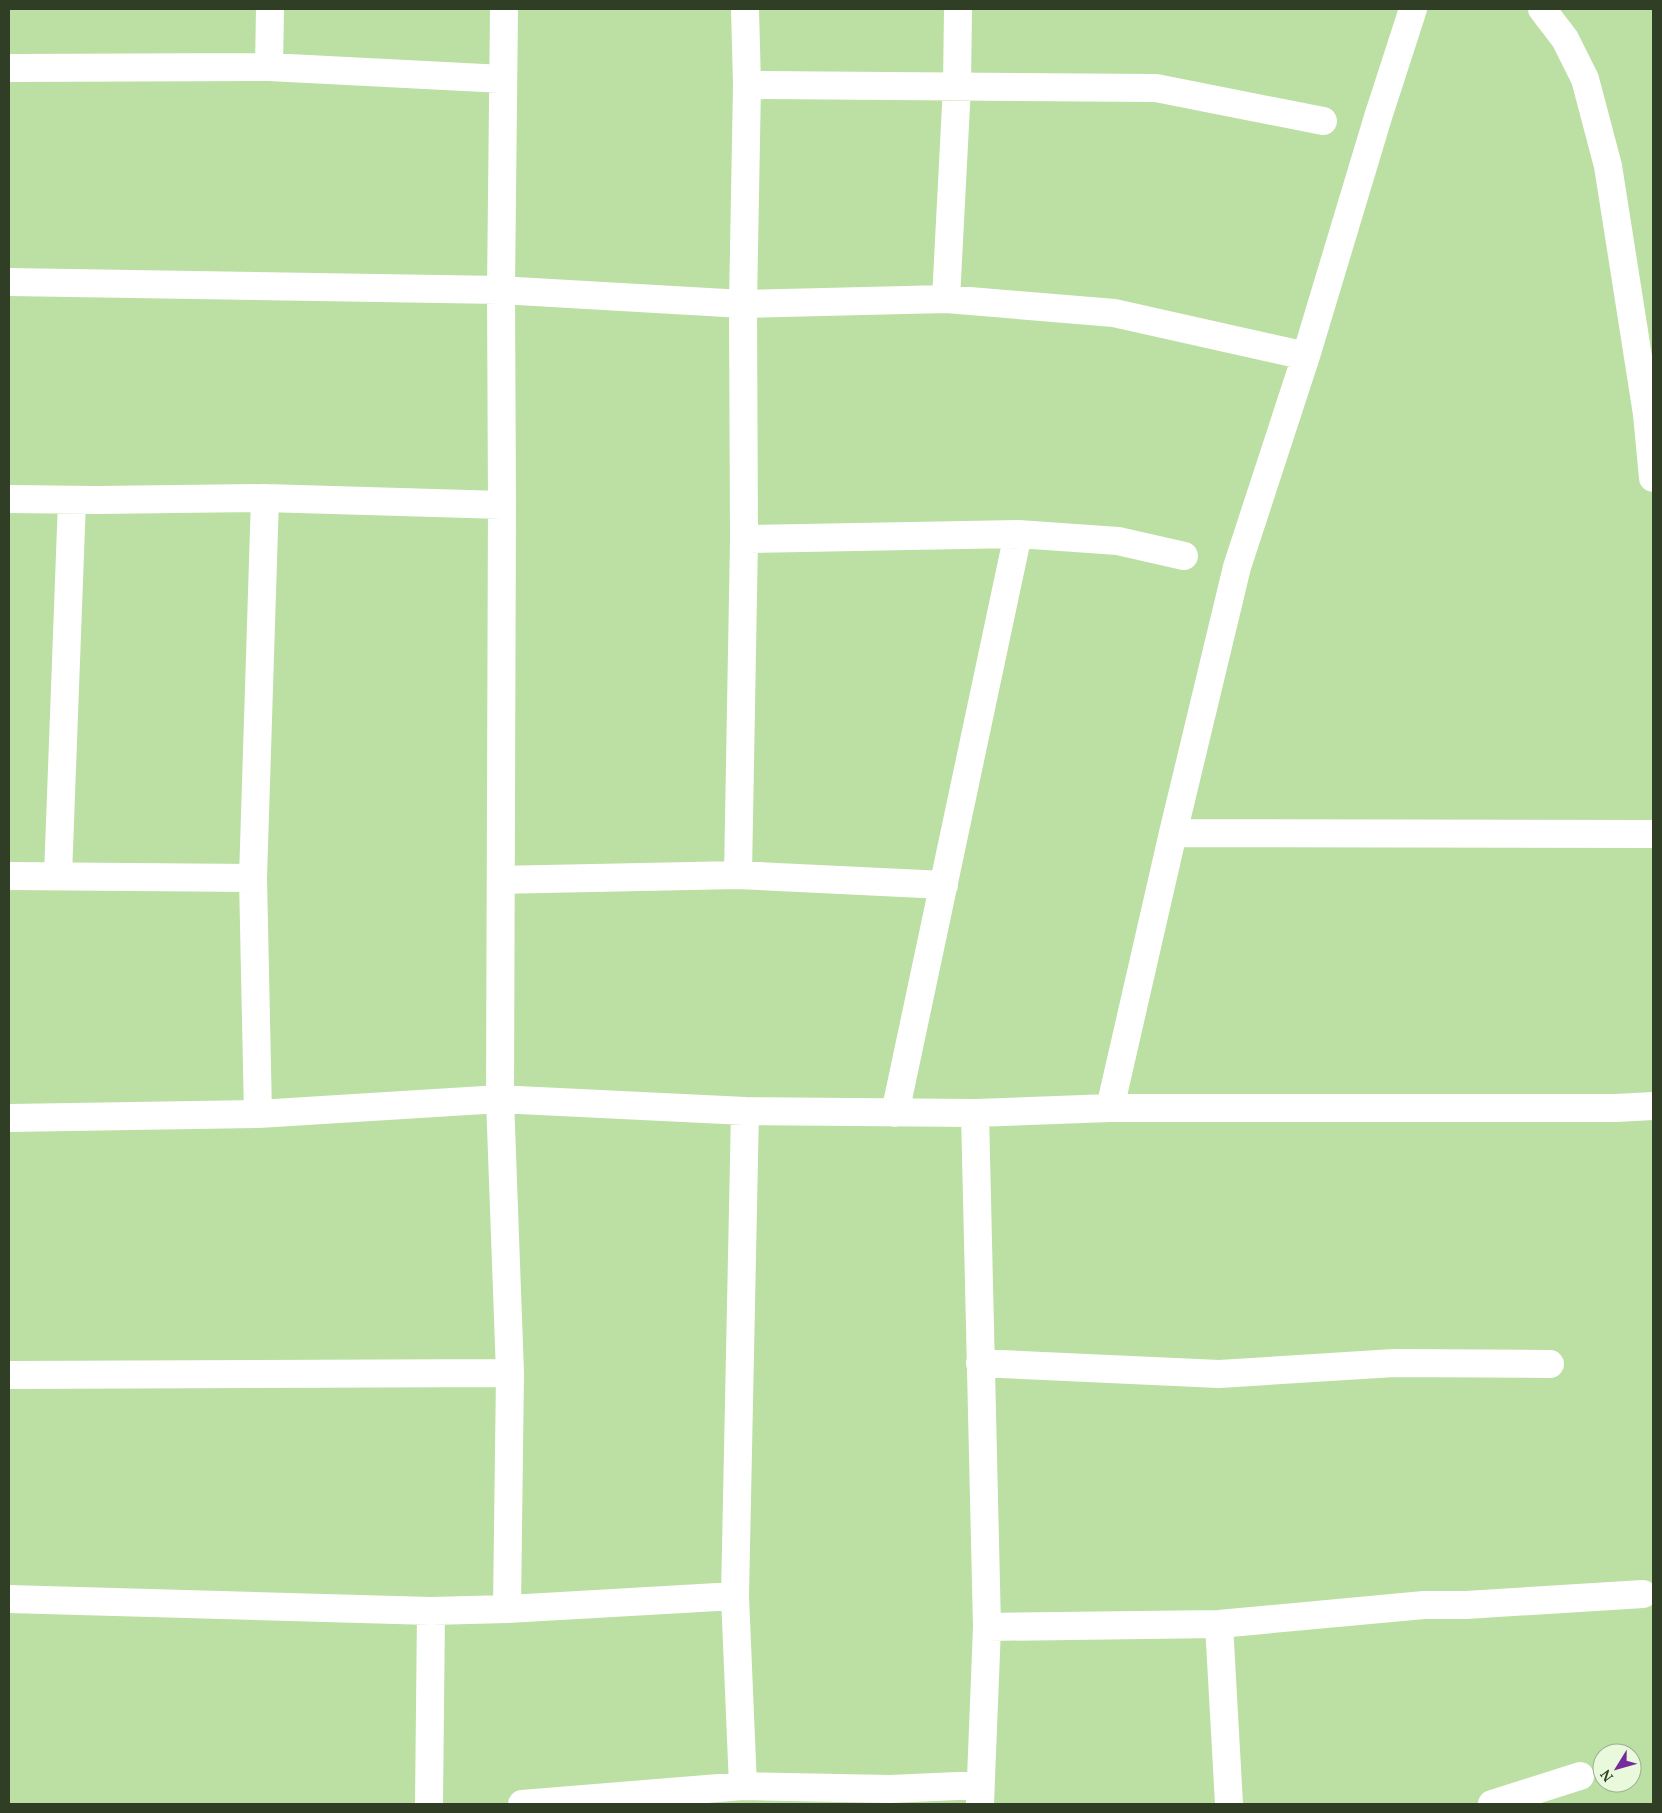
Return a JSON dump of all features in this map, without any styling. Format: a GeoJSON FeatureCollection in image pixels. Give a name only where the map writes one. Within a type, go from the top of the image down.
{"type":"FeatureCollection","features":[{"type":"Feature","properties":{"kind":"street"},"geometry":{"type":"LineString","coordinates":[[269,67],[270,9]]}},
{"type":"Feature","properties":{"kind":"street"},"geometry":{"type":"LineString","coordinates":[[504,9],[501,290],[500,1099],[510,1373],[507,1609]]}},
{"type":"Feature","properties":{"kind":"street"},"geometry":{"type":"LineString","coordinates":[[738,875],[744,539],[743,304],[747,85],[744,9]]}},
{"type":"Feature","properties":{"kind":"street"},"geometry":{"type":"LineString","coordinates":[[946,299],[957,86],[958,9]]}},
{"type":"Feature","properties":{"kind":"street"},"geometry":{"type":"LineString","coordinates":[[1110,1108],[1173,833],[1237,567],[1306,356],[1378,117],[1413,9]]}},
{"type":"Feature","properties":{"kind":"street"},"geometry":{"type":"LineString","coordinates":[[1542,9],[1565,39],[1584,79],[1608,166],[1647,414],[1653,478]]}},
{"type":"Feature","properties":{"kind":"street"},"geometry":{"type":"LineString","coordinates":[[9,68],[269,67],[503,79]]}},
{"type":"Feature","properties":{"kind":"street"},"geometry":{"type":"LineString","coordinates":[[747,85],[1156,88],[1323,121]]}},
{"type":"Feature","properties":{"kind":"street"},"geometry":{"type":"LineString","coordinates":[[9,282],[501,290],[743,304],[946,299],[1114,313],[1306,356]]}},
{"type":"Feature","properties":{"kind":"street"},"geometry":{"type":"LineString","coordinates":[[9,499],[265,498],[502,505]]}},
{"type":"Feature","properties":{"kind":"street"},"geometry":{"type":"LineString","coordinates":[[258,1114],[253,878],[265,498]]}},
{"type":"Feature","properties":{"kind":"street"},"geometry":{"type":"LineString","coordinates":[[58,876],[72,500]]}},
{"type":"Feature","properties":{"kind":"street"},"geometry":{"type":"LineString","coordinates":[[744,539],[1018,534],[1118,541],[1184,556]]}},
{"type":"Feature","properties":{"kind":"street"},"geometry":{"type":"LineString","coordinates":[[895,1113],[1018,534]]}},
{"type":"Feature","properties":{"kind":"street"},"geometry":{"type":"LineString","coordinates":[[1173,833],[1653,834]]}},
{"type":"Feature","properties":{"kind":"street"},"geometry":{"type":"LineString","coordinates":[[501,880],[738,875],[944,885]]}},
{"type":"Feature","properties":{"kind":"street"},"geometry":{"type":"LineString","coordinates":[[9,876],[253,878]]}},
{"type":"Feature","properties":{"kind":"street"},"geometry":{"type":"LineString","coordinates":[[9,1118],[258,1114],[500,1099],[745,1111],[895,1113],[975,1113],[1110,1108],[1616,1108],[1653,1106]]}},
{"type":"Feature","properties":{"kind":"street"},"geometry":{"type":"LineString","coordinates":[[743,1786],[735,1596],[745,1111]]}},
{"type":"Feature","properties":{"kind":"street"},"geometry":{"type":"LineString","coordinates":[[522,1804],[743,1786],[890,1789],[980,1795],[987,1628],[975,1113]]}},
{"type":"Feature","properties":{"kind":"street"},"geometry":{"type":"LineString","coordinates":[[980,1363],[1219,1374],[1394,1363],[1550,1364]]}},
{"type":"Feature","properties":{"kind":"street"},"geometry":{"type":"LineString","coordinates":[[9,1375],[510,1373]]}},
{"type":"Feature","properties":{"kind":"street"},"geometry":{"type":"LineString","coordinates":[[987,1628],[1219,1624],[1424,1605],[1466,1605],[1643,1594]]}},
{"type":"Feature","properties":{"kind":"street"},"geometry":{"type":"LineString","coordinates":[[9,1599],[431,1610],[507,1609],[735,1596]]}},
{"type":"Feature","properties":{"kind":"street"},"geometry":{"type":"LineString","coordinates":[[429,1804],[431,1610]]}},
{"type":"Feature","properties":{"kind":"street"},"geometry":{"type":"LineString","coordinates":[[1219,1624],[1229,1804]]}},
{"type":"Feature","properties":{"kind":"street"},"geometry":{"type":"LineString","coordinates":[[1492,1804],[1580,1776]]}}]}
